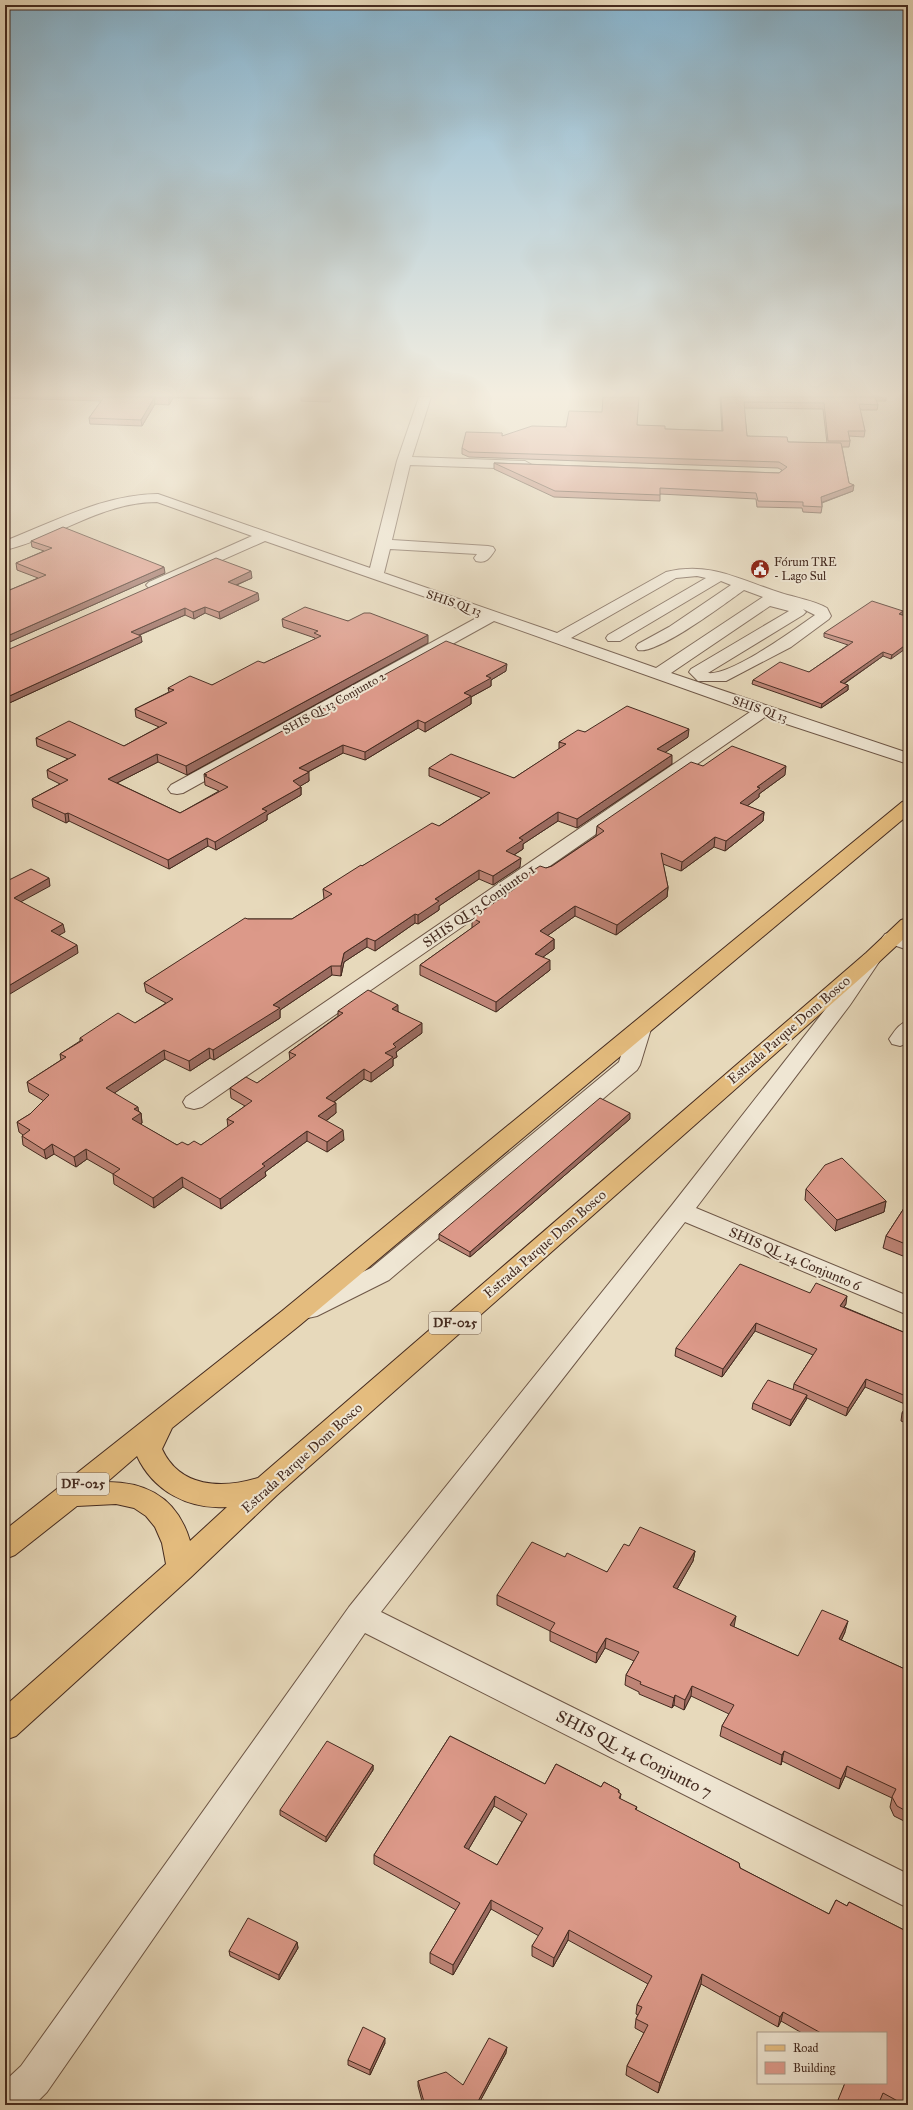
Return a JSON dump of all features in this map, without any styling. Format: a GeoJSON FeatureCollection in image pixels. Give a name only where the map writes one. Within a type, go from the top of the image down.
{"type":"FeatureCollection","features":[{"type":"Feature","properties":{"kind":"main road"},"geometry":{"type":"LineString","coordinates":[[640,1029],[908,806]]}},
{"type":"Feature","properties":{"kind":"main road","name":"Estrada Parque Dom Bosco"},"geometry":{"type":"LineString","coordinates":[[5,1726],[181,1568],[267,1487],[873,957],[903,935]]}},
{"type":"Feature","properties":{"kind":"main road","name":"DF-025"},"geometry":{"type":"LineString","coordinates":[[5,1547],[291,1318]]}},
{"type":"Feature","properties":{"kind":"main road"},"geometry":{"type":"LineString","coordinates":[[162,1421],[148,1449],[152,1462],[166,1477],[191,1493],[216,1496],[235,1495],[267,1487]]}},
{"type":"Feature","properties":{"kind":"main road"},"geometry":{"type":"LineString","coordinates":[[69,1495],[111,1491],[136,1496],[153,1505],[164,1516],[174,1534],[181,1568]]}},
{"type":"Feature","properties":{"kind":"street"},"geometry":{"type":"LineString","coordinates":[[376,575],[395,495]]}},
{"type":"Feature","properties":{"kind":"street","name":"SHIS QI 13"},"geometry":{"type":"LineString","coordinates":[[5,546],[112,504],[143,498],[170,502],[263,536],[492,616],[560,638],[658,674],[906,760]]}},
{"type":"Feature","properties":{"kind":"street"},"geometry":{"type":"LineString","coordinates":[[141,591],[263,536]]}},
{"type":"Feature","properties":{"kind":"street"},"geometry":{"type":"LineString","coordinates":[[383,544],[425,545],[488,550],[480,558]]}},
{"type":"Feature","properties":{"kind":"street"},"geometry":{"type":"LineString","coordinates":[[560,638],[671,575],[680,572],[692,571],[719,576],[743,584],[771,598],[795,608],[798,612],[698,670],[697,672],[699,675],[712,678],[727,675],[785,644],[823,616],[822,611],[817,608],[771,598],[678,659],[658,674]]}},
{"type":"Feature","properties":{"kind":"street"},"geometry":{"type":"LineString","coordinates":[[614,638],[719,576]]}},
{"type":"Feature","properties":{"kind":"street"},"geometry":{"type":"LineString","coordinates":[[644,647],[676,630],[743,584]]}},
{"type":"Feature","properties":{"kind":"street","name":"SHIS QI 13 Conjunto 2"},"geometry":{"type":"LineString","coordinates":[[177,789],[492,616]]}},
{"type":"Feature","properties":{"kind":"street"},"geometry":{"type":"LineString","coordinates":[[577,628],[644,647],[678,659]]}},
{"type":"Feature","properties":{"kind":"street","name":"SHIS QI 13 Conjunto 1"},"geometry":{"type":"LineString","coordinates":[[194,1102],[763,711]]}},
{"type":"Feature","properties":{"kind":"street"},"geometry":{"type":"LineString","coordinates":[[7,2105],[29,2092],[360,1616],[681,1212],[843,1001],[873,957]]}},
{"type":"Feature","properties":{"kind":"street"},"geometry":{"type":"LineString","coordinates":[[291,1318],[380,1274],[630,1065],[640,1029]]}},
{"type":"Feature","properties":{"kind":"street","name":"SHIS QL 14 Conjunto 6"},"geometry":{"type":"LineString","coordinates":[[681,1212],[908,1306]]}},
{"type":"Feature","properties":{"kind":"street","name":"SHIS QL 14 Conjunto 7"},"geometry":{"type":"LineString","coordinates":[[360,1616],[908,1892]]}},
{"type":"Feature","properties":{"kind":"building"},"geometry":{"type":"Polygon","coordinates":[[[757,495],[825,495],[821,497],[822,507],[803,506],[803,502],[758,501],[757,495]]]}},
{"type":"Feature","properties":{"kind":"building"},"geometry":{"type":"Polygon","coordinates":[[[63,527],[164,567],[5,637],[5,592],[46,575],[16,563],[52,548],[31,541],[63,527]]]}},
{"type":"Feature","properties":{"kind":"building"},"geometry":{"type":"Polygon","coordinates":[[[216,558],[251,571],[228,582],[258,593],[219,612],[205,607],[193,612],[185,608],[131,632],[141,636],[5,698],[5,651],[216,558]]]}},
{"type":"Feature","properties":{"kind":"building"},"geometry":{"type":"Polygon","coordinates":[[[872,601],[903,611],[899,614],[908,617],[908,643],[892,655],[883,652],[840,682],[848,685],[822,704],[753,680],[780,662],[809,672],[853,642],[824,633],[872,601]]]}},
{"type":"Feature","properties":{"kind":"building"},"geometry":{"type":"Polygon","coordinates":[[[305,607],[348,621],[364,613],[370,613],[428,635],[186,766],[157,754],[108,779],[180,813],[228,787],[205,776],[207,775],[204,774],[446,641],[507,664],[486,676],[491,678],[464,693],[471,696],[425,723],[418,720],[365,752],[343,745],[299,768],[309,772],[293,781],[301,787],[262,809],[267,811],[215,842],[207,838],[168,860],[68,813],[65,814],[32,799],[68,780],[47,770],[76,755],[36,738],[69,721],[124,746],[167,723],[135,709],[174,690],[168,688],[190,676],[212,685],[258,661],[264,663],[321,636],[314,633],[318,631],[282,619],[305,607]]]}},
{"type":"Feature","properties":{"kind":"building"},"geometry":{"type":"Polygon","coordinates":[[[627,706],[689,729],[657,749],[672,755],[577,819],[558,812],[519,838],[523,840],[506,851],[521,858],[493,876],[479,870],[435,899],[439,901],[418,915],[415,914],[375,941],[367,938],[344,953],[341,966],[331,966],[273,1005],[280,1008],[213,1050],[209,1048],[189,1061],[164,1050],[106,1088],[138,1107],[134,1109],[141,1113],[132,1119],[177,1145],[182,1142],[188,1145],[194,1141],[201,1145],[234,1122],[227,1119],[252,1101],[230,1088],[246,1077],[257,1083],[296,1055],[289,1052],[343,1013],[338,1011],[368,990],[398,1005],[392,1009],[422,1023],[393,1044],[396,1047],[385,1053],[393,1057],[371,1073],[364,1069],[326,1098],[336,1103],[318,1116],[343,1130],[327,1142],[307,1131],[262,1164],[265,1166],[220,1199],[182,1177],[153,1198],[113,1174],[120,1169],[86,1149],[74,1157],[52,1144],[44,1150],[22,1136],[30,1130],[17,1122],[30,1114],[49,1095],[27,1082],[66,1057],[60,1054],[83,1040],[80,1038],[118,1013],[135,1023],[173,999],[144,983],[245,918],[292,919],[332,894],[323,889],[432,823],[439,826],[490,793],[429,768],[451,754],[514,778],[566,744],[559,742],[578,730],[585,732],[627,706]]]}},
{"type":"Feature","properties":{"kind":"building"},"geometry":{"type":"Polygon","coordinates":[[[732,746],[786,766],[757,787],[760,788],[740,803],[764,812],[726,841],[715,837],[682,862],[661,853],[668,887],[617,925],[575,906],[540,931],[554,939],[535,954],[550,960],[496,1002],[420,965],[480,922],[472,918],[517,887],[512,884],[540,866],[546,868],[552,866],[604,831],[597,826],[691,762],[703,766],[732,746]]]}},
{"type":"Feature","properties":{"kind":"building"},"geometry":{"type":"Polygon","coordinates":[[[31,869],[49,878],[14,898],[63,924],[51,931],[77,945],[5,988],[5,882],[31,869]]]}},
{"type":"Feature","properties":{"kind":"building"},"geometry":{"type":"Polygon","coordinates":[[[600,1098],[630,1113],[470,1252],[439,1234],[600,1098]]]}},
{"type":"Feature","properties":{"kind":"building"},"geometry":{"type":"Polygon","coordinates":[[[842,1158],[886,1201],[837,1220],[806,1189],[825,1165],[842,1158]]]}},
{"type":"Feature","properties":{"kind":"building"},"geometry":{"type":"Polygon","coordinates":[[[908,1202],[908,1245],[886,1236],[908,1202]]]}},
{"type":"Feature","properties":{"kind":"building"},"geometry":{"type":"Polygon","coordinates":[[[740,1264],[810,1293],[816,1283],[847,1296],[840,1306],[908,1334],[908,1397],[866,1379],[848,1408],[794,1384],[817,1349],[756,1323],[723,1369],[676,1348],[740,1264]]]}},
{"type":"Feature","properties":{"kind":"building"},"geometry":{"type":"Polygon","coordinates":[[[768,1380],[807,1395],[791,1420],[753,1403],[768,1380]]]}},
{"type":"Feature","properties":{"kind":"building"},"geometry":{"type":"Polygon","coordinates":[[[908,1404],[908,1416],[902,1413],[908,1404]]]}},
{"type":"Feature","properties":{"kind":"building"},"geometry":{"type":"Polygon","coordinates":[[[640,1527],[695,1551],[673,1587],[736,1616],[730,1625],[798,1656],[822,1610],[848,1621],[839,1639],[907,1670],[908,1668],[908,1812],[897,1806],[892,1797],[896,1789],[847,1766],[841,1779],[784,1751],[782,1755],[722,1726],[734,1705],[692,1686],[685,1700],[675,1695],[674,1698],[640,1684],[641,1682],[626,1675],[639,1652],[606,1638],[597,1653],[550,1631],[555,1623],[497,1595],[532,1542],[565,1557],[567,1553],[607,1572],[624,1544],[629,1546],[640,1527]]]}},
{"type":"Feature","properties":{"kind":"building"},"geometry":{"type":"Polygon","coordinates":[[[450,1736],[545,1784],[556,1764],[601,1787],[604,1782],[619,1790],[618,1792],[621,1794],[619,1798],[637,1807],[635,1809],[739,1863],[740,1868],[829,1914],[836,1900],[847,1906],[849,1902],[908,1932],[908,2105],[905,2105],[883,2093],[878,2105],[848,2105],[838,2100],[845,2084],[887,2084],[887,2032],[819,2032],[783,2012],[780,2017],[702,1974],[660,2083],[627,2066],[648,2025],[636,2019],[642,2007],[637,2005],[652,1976],[569,1930],[554,1958],[532,1946],[543,1928],[491,1900],[453,1965],[430,1953],[460,1903],[374,1855],[450,1736]],[[495,1796],[464,1847],[497,1865],[527,1814],[495,1796]]]}},
{"type":"Feature","properties":{"kind":"building"},"geometry":{"type":"Polygon","coordinates":[[[327,1741],[373,1765],[326,1837],[280,1810],[327,1741]]]}},
{"type":"Feature","properties":{"kind":"building"},"geometry":{"type":"Polygon","coordinates":[[[248,1918],[297,1942],[279,1975],[229,1951],[248,1918]]]}},
{"type":"Feature","properties":{"kind":"building"},"geometry":{"type":"Polygon","coordinates":[[[363,2027],[385,2038],[370,2070],[348,2060],[363,2027]]]}},
{"type":"Feature","properties":{"kind":"building"},"geometry":{"type":"Polygon","coordinates":[[[489,2038],[507,2047],[476,2105],[425,2105],[418,2081],[446,2072],[463,2085],[489,2038]]]}},
{"type":"Feature","properties":{"kind":"place","name":"Fórum TRE - Lago Sul"},"geometry":{"type":"Point","coordinates":[760,569]}}]}
